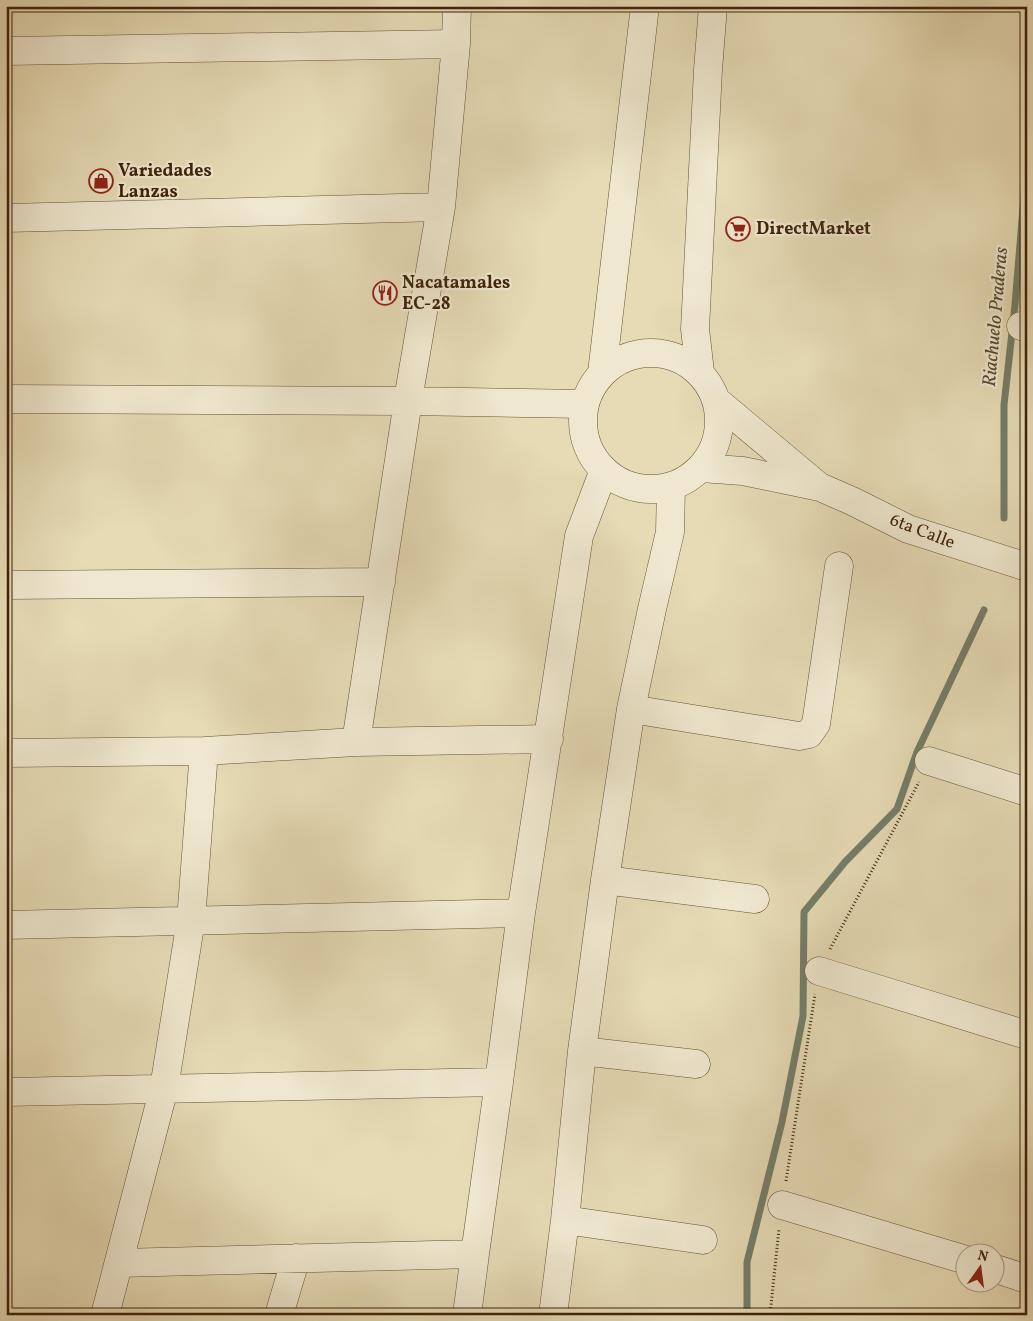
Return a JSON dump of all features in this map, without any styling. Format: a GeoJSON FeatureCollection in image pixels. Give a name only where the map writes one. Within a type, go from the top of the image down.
{"type":"FeatureCollection","features":[{"type":"Feature","properties":{"kind":"street"},"geometry":{"type":"LineString","coordinates":[[356,742],[408,401],[440,207],[456,44],[457,6]]}},
{"type":"Feature","properties":{"kind":"street"},"geometry":{"type":"LineString","coordinates":[[602,373],[645,6]]}},
{"type":"Feature","properties":{"kind":"street"},"geometry":{"type":"LineString","coordinates":[[700,372],[695,329],[713,6]]}},
{"type":"Feature","properties":{"kind":"street"},"geometry":{"type":"LineString","coordinates":[[6,51],[456,44]]}},
{"type":"Feature","properties":{"kind":"street"},"geometry":{"type":"LineString","coordinates":[[6,218],[440,207]]}},
{"type":"Feature","properties":{"kind":"street"},"geometry":{"type":"LineString","coordinates":[[650,352],[677,357],[700,372],[711,386],[718,402],[720,426],[714,449],[701,468],[687,479],[671,486],[647,489],[624,483],[604,470],[590,451],[583,428],[585,404],[591,387],[602,373],[624,358],[650,352]]}},
{"type":"Feature","properties":{"kind":"street"},"geometry":{"type":"LineString","coordinates":[[6,399],[585,404]]}},
{"type":"Feature","properties":{"kind":"street","name":"6ta Calle"},"geometry":{"type":"LineString","coordinates":[[718,402],[820,488]]}},
{"type":"Feature","properties":{"kind":"street","name":"6ta Calle"},"geometry":{"type":"LineString","coordinates":[[701,468],[743,471],[820,488],[852,501],[908,529],[1027,567]]}},
{"type":"Feature","properties":{"kind":"street"},"geometry":{"type":"LineString","coordinates":[[467,1315],[521,914],[579,536],[604,470]]}},
{"type":"Feature","properties":{"kind":"street"},"geometry":{"type":"LineString","coordinates":[[553,1315],[565,1220],[582,1051],[606,880],[631,710],[670,532],[671,486]]}},
{"type":"Feature","properties":{"kind":"street"},"geometry":{"type":"LineString","coordinates":[[631,710],[799,736],[809,734],[816,724],[838,566]]}},
{"type":"Feature","properties":{"kind":"street"},"geometry":{"type":"LineString","coordinates":[[6,585],[381,582]]}},
{"type":"Feature","properties":{"kind":"street"},"geometry":{"type":"LineString","coordinates":[[6,753],[204,750],[356,742],[549,739]]}},
{"type":"Feature","properties":{"kind":"street"},"geometry":{"type":"LineString","coordinates":[[105,1315],[164,1088],[191,920],[204,750]]}},
{"type":"Feature","properties":{"kind":"street"},"geometry":{"type":"LineString","coordinates":[[929,762],[1027,792]]}},
{"type":"Feature","properties":{"kind":"street"},"geometry":{"type":"LineString","coordinates":[[606,880],[755,899]]}},
{"type":"Feature","properties":{"kind":"street"},"geometry":{"type":"LineString","coordinates":[[6,925],[521,914]]}},
{"type":"Feature","properties":{"kind":"street"},"geometry":{"type":"LineString","coordinates":[[818,971],[1027,1035]]}},
{"type":"Feature","properties":{"kind":"street"},"geometry":{"type":"LineString","coordinates":[[582,1051],[696,1064]]}},
{"type":"Feature","properties":{"kind":"street"},"geometry":{"type":"LineString","coordinates":[[6,1092],[499,1082]]}},
{"type":"Feature","properties":{"kind":"street"},"geometry":{"type":"LineString","coordinates":[[782,1205],[956,1257]]}},
{"type":"Feature","properties":{"kind":"street"},"geometry":{"type":"LineString","coordinates":[[565,1220],[703,1240]]}},
{"type":"Feature","properties":{"kind":"street"},"geometry":{"type":"LineString","coordinates":[[120,1263],[475,1254]]}},
{"type":"Feature","properties":{"kind":"street"},"geometry":{"type":"LineString","coordinates":[[279,1315],[296,1258]]}},
{"type":"Feature","properties":{"kind":"street"},"geometry":{"type":"LineString","coordinates":[[1006,1272],[1027,1279]]}},
{"type":"Feature","properties":{"kind":"path"},"geometry":{"type":"LineString","coordinates":[[770,1315],[782,1205],[818,971],[929,762]]}},
{"type":"Feature","properties":{"kind":"waterway","name":"Riachuelo Praderas"},"geometry":{"type":"LineString","coordinates":[[1027,36],[1027,104]]}},
{"type":"Feature","properties":{"kind":"waterway","name":"Riachuelo Praderas"},"geometry":{"type":"LineString","coordinates":[[1004,518],[1004,405],[1024,196],[1027,119]]}},
{"type":"Feature","properties":{"kind":"waterway"},"geometry":{"type":"LineString","coordinates":[[747,1315],[747,1262],[782,1122],[803,1016],[804,912],[845,862],[897,809],[917,752],[984,610]]}},
{"type":"Feature","properties":{"kind":"place","name":"Variedades Lanzas"},"geometry":{"type":"Point","coordinates":[101,181]}},
{"type":"Feature","properties":{"kind":"place","name":"DirectMarket"},"geometry":{"type":"Point","coordinates":[738,229]}},
{"type":"Feature","properties":{"kind":"place","name":"Nacatamales EC-28"},"geometry":{"type":"Point","coordinates":[385,293]}}]}
